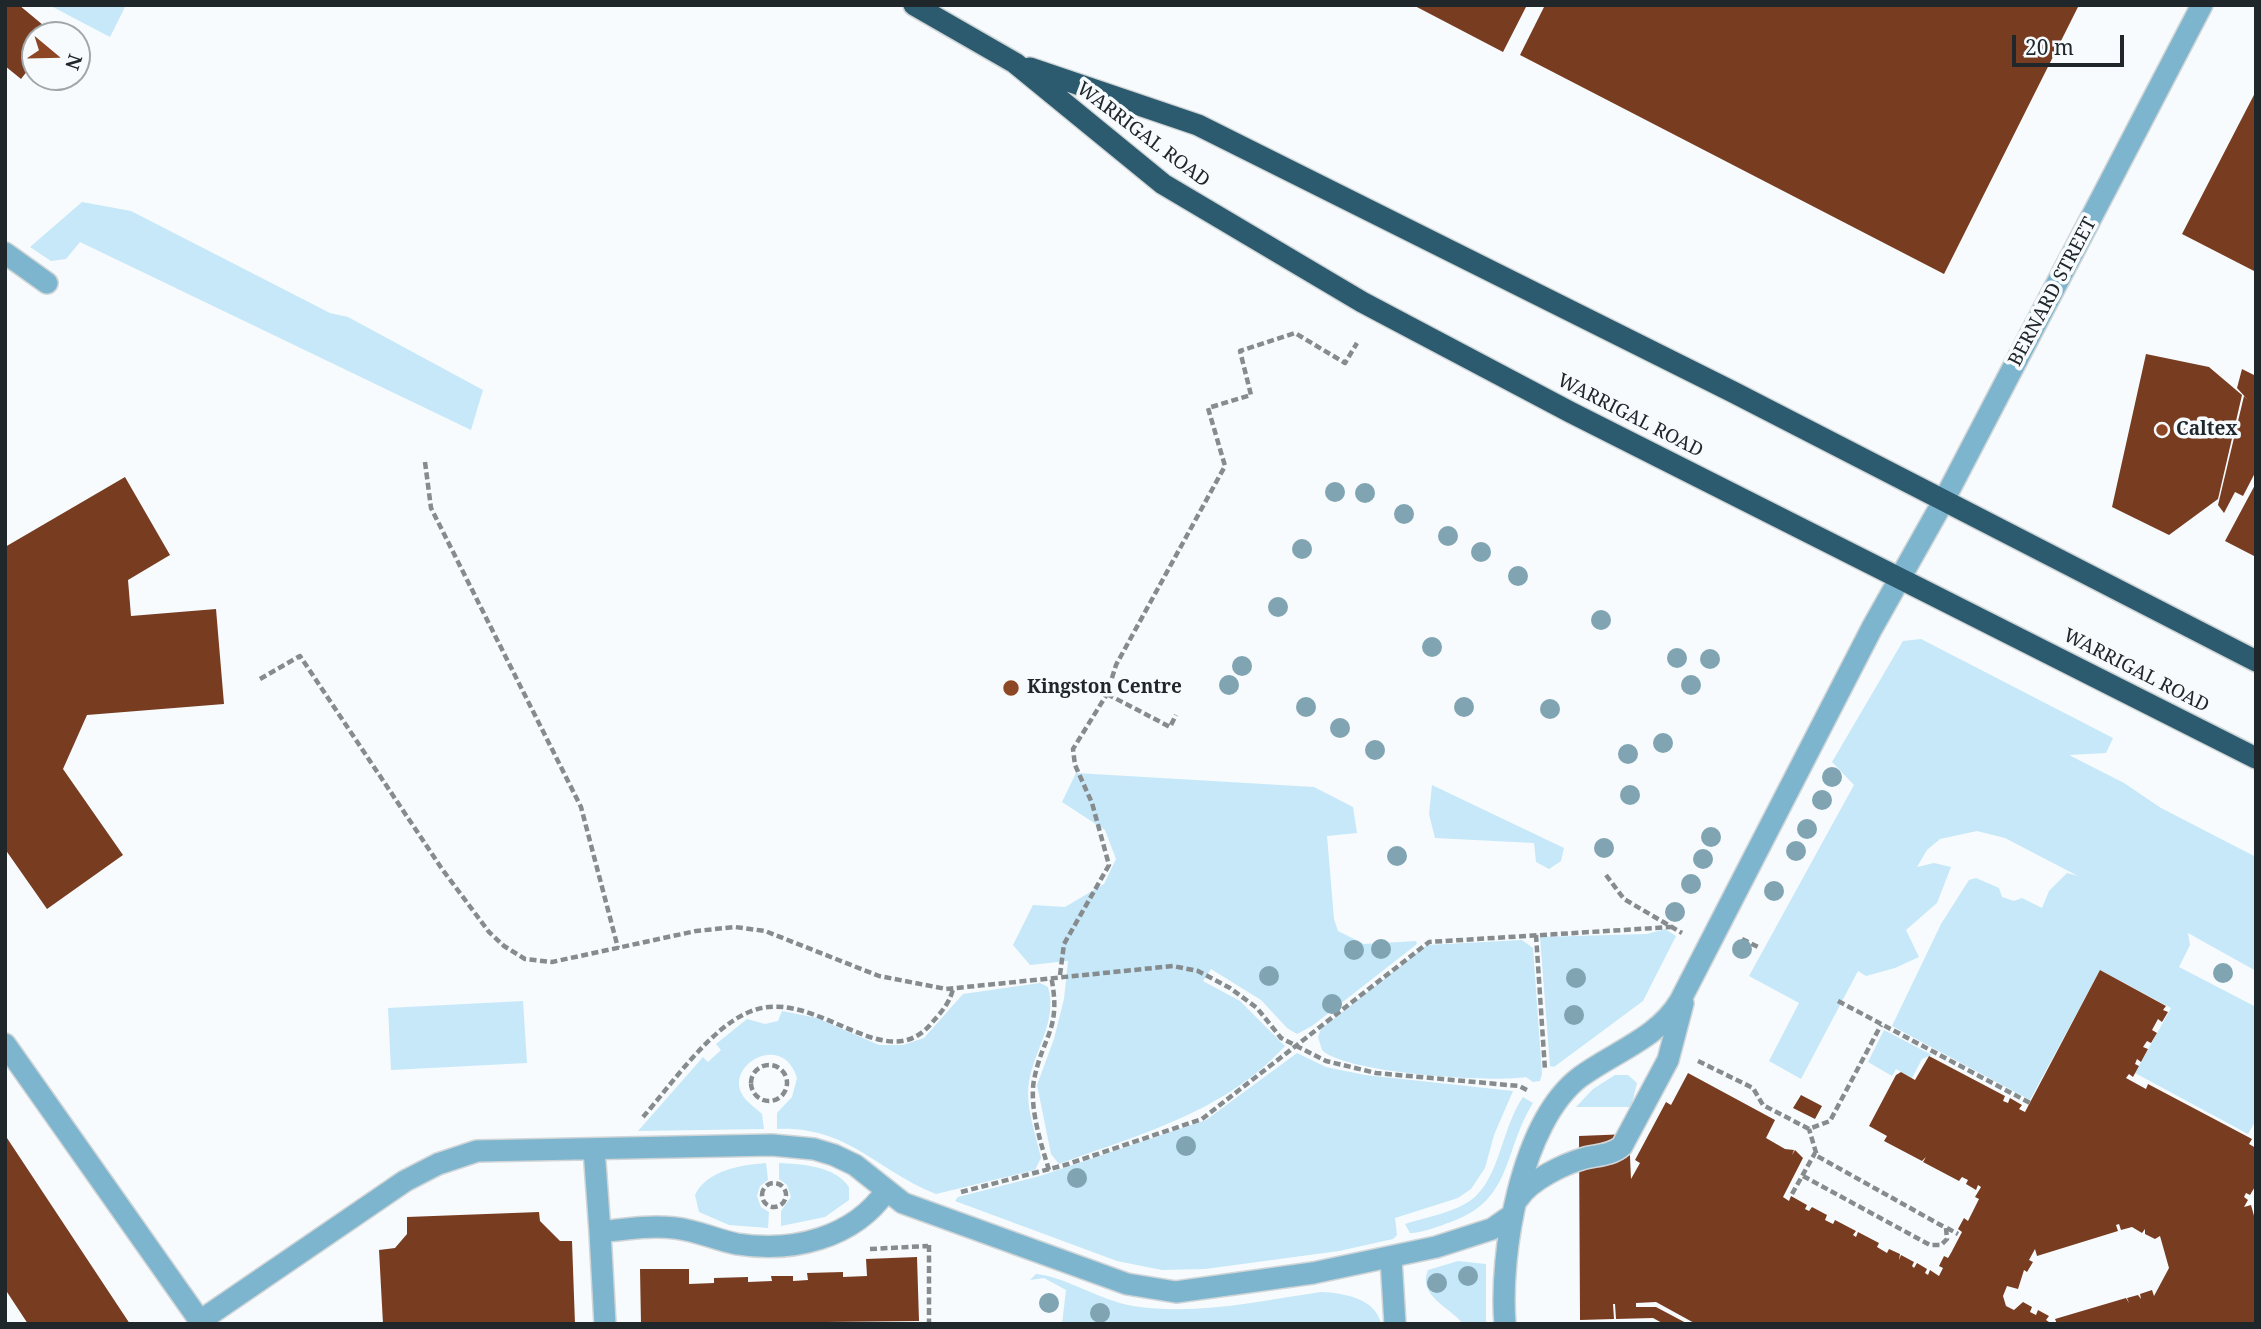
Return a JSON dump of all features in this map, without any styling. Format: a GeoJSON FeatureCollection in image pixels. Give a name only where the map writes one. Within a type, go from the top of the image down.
{"type":"FeatureCollection","features":[{"type":"Feature","properties":{"kind":"highway","name":"WARRIGAL ROAD"},"geometry":{"type":"LineString","coordinates":[[914,5],[1015,63],[1163,184],[1362,302],[1570,412],[2256,758]]}},
{"type":"Feature","properties":{"kind":"highway","name":"WARRIGAL ROAD"},"geometry":{"type":"LineString","coordinates":[[1015,63],[1198,125],[1944,500],[2256,661]]}},
{"type":"Feature","properties":{"kind":"street","name":"BERNARD STREET"},"geometry":{"type":"LineString","coordinates":[[1696,972],[1872,628],[1944,500],[2202,5]]}},
{"type":"Feature","properties":{"kind":"street"},"geometry":{"type":"LineString","coordinates":[[5,253],[47,283]]}},
{"type":"Feature","properties":{"kind":"street"},"geometry":{"type":"LineString","coordinates":[[1505,1324],[1513,1210],[1535,1141],[1559,1098],[1575,1081],[1608,1057],[1660,1027],[1676,1009],[1696,972]]}},
{"type":"Feature","properties":{"kind":"street"},"geometry":{"type":"LineString","coordinates":[[5,1044],[199,1322],[371,1203],[438,1164],[477,1151],[772,1145],[814,1149],[855,1165],[903,1203],[1107,1278],[1158,1291],[1211,1288],[1391,1259],[1492,1229],[1513,1210],[1528,1187],[1572,1163],[1618,1149],[1625,1141],[1668,1060],[1696,972]]}},
{"type":"Feature","properties":{"kind":"street"},"geometry":{"type":"LineString","coordinates":[[594,1149],[605,1324]]}},
{"type":"Feature","properties":{"kind":"street"},"geometry":{"type":"LineString","coordinates":[[600,1232],[653,1226],[679,1228],[745,1245],[793,1244],[848,1227],[868,1214],[886,1191]]}},
{"type":"Feature","properties":{"kind":"street"},"geometry":{"type":"LineString","coordinates":[[1391,1259],[1395,1324]]}},
{"type":"Feature","properties":{"kind":"path"},"geometry":{"type":"LineString","coordinates":[[1060,975],[1064,944],[1109,865],[1092,803],[1075,765],[1073,749],[1107,694],[1116,665],[1225,466],[1208,408],[1251,395],[1240,351],[1295,333],[1345,363],[1357,343]]}},
{"type":"Feature","properties":{"kind":"path"},"geometry":{"type":"LineString","coordinates":[[425,462],[431,508],[582,807],[618,948]]}},
{"type":"Feature","properties":{"kind":"path"},"geometry":{"type":"LineString","coordinates":[[260,679],[300,656],[442,869],[489,932],[504,946],[525,959],[541,962],[706,930],[756,928],[879,976],[953,989],[1060,975],[1173,966],[1190,968],[1242,997],[1262,1013],[1281,1038],[1337,1065],[1376,1073],[1519,1086],[1535,1095]]}},
{"type":"Feature","properties":{"kind":"path"},"geometry":{"type":"LineString","coordinates":[[1107,694],[1170,727],[1176,715]]}},
{"type":"Feature","properties":{"kind":"path"},"geometry":{"type":"LineString","coordinates":[[1606,875],[1624,899],[1684,934]]}},
{"type":"Feature","properties":{"kind":"path"},"geometry":{"type":"LineString","coordinates":[[952,1195],[1049,1170],[1202,1119],[1429,942],[1671,927]]}},
{"type":"Feature","properties":{"kind":"path"},"geometry":{"type":"LineString","coordinates":[[1536,935],[1545,1070],[1550,1076]]}},
{"type":"Feature","properties":{"kind":"path"},"geometry":{"type":"LineString","coordinates":[[1739,937],[1760,948]]}},
{"type":"Feature","properties":{"kind":"path"},"geometry":{"type":"LineString","coordinates":[[1049,1170],[1033,1091],[1056,1013],[1051,976]]}},
{"type":"Feature","properties":{"kind":"path"},"geometry":{"type":"LineString","coordinates":[[625,1148],[629,1132],[703,1049],[749,1012],[794,1008],[814,1012],[881,1041],[904,1041],[924,1032],[948,1004],[953,989]]}},
{"type":"Feature","properties":{"kind":"path"},"geometry":{"type":"LineString","coordinates":[[1838,1001],[2030,1102]]}},
{"type":"Feature","properties":{"kind":"path"},"geometry":{"type":"LineString","coordinates":[[1691,1057],[1753,1088],[1763,1105],[1810,1129],[1830,1121],[1881,1025]]}},
{"type":"Feature","properties":{"kind":"path"},"geometry":{"type":"LineString","coordinates":[[762,1066],[778,1068],[786,1080],[785,1091],[778,1099],[762,1100],[754,1093],[751,1078],[762,1066]]}},
{"type":"Feature","properties":{"kind":"path"},"geometry":{"type":"LineString","coordinates":[[1792,1194],[1815,1153],[1810,1129]]}},
{"type":"Feature","properties":{"kind":"path"},"geometry":{"type":"LineString","coordinates":[[1815,1153],[1958,1234]]}},
{"type":"Feature","properties":{"kind":"path"},"geometry":{"type":"LineString","coordinates":[[1802,1175],[1930,1245],[1938,1246],[1944,1242],[1948,1234],[1946,1228]]}},
{"type":"Feature","properties":{"kind":"path"},"geometry":{"type":"LineString","coordinates":[[769,1184],[780,1185],[784,1190],[784,1200],[777,1206],[768,1206],[763,1191],[769,1184]]}},
{"type":"Feature","properties":{"kind":"path"},"geometry":{"type":"LineString","coordinates":[[928,1234],[929,1324]]}},
{"type":"Feature","properties":{"kind":"path"},"geometry":{"type":"LineString","coordinates":[[868,1249],[929,1246]]}},
{"type":"Feature","properties":{"kind":"shaded area"},"geometry":{"type":"Polygon","coordinates":[[[49,5],[126,5],[110,37],[91,27],[91,21],[80,21],[49,5]]]}},
{"type":"Feature","properties":{"kind":"shaded area"},"geometry":{"type":"Polygon","coordinates":[[[82,202],[131,211],[330,313],[348,317],[483,390],[471,430],[80,242],[66,259],[51,261],[30,247],[82,202]]]}},
{"type":"Feature","properties":{"kind":"shaded area"},"geometry":{"type":"Polygon","coordinates":[[[1921,639],[2113,738],[2106,753],[2069,755],[2124,783],[2161,808],[2256,857],[2256,971],[2188,933],[2190,945],[2179,967],[2256,1007],[2256,1120],[2248,1134],[2135,1073],[2171,1008],[2100,970],[2030,1100],[1892,1026],[1941,924],[1969,880],[1976,878],[1999,888],[2002,897],[2014,901],[2022,898],[2042,908],[2049,891],[2067,873],[2078,876],[2005,838],[1977,831],[1940,839],[1927,850],[1917,867],[1934,863],[1951,867],[1937,903],[1906,930],[1919,957],[1895,968],[1866,976],[1858,971],[1801,1079],[1769,1061],[1799,1003],[1749,976],[1854,785],[1832,762],[1903,641],[1921,639]]]}},
{"type":"Feature","properties":{"kind":"shaded area"},"geometry":{"type":"Polygon","coordinates":[[[1076,773],[1314,787],[1353,807],[1357,833],[1327,836],[1334,919],[1338,931],[1364,944],[1416,941],[1417,944],[1312,1026],[1297,1034],[1287,1028],[1261,1000],[1211,969],[1203,981],[1240,1001],[1285,1046],[1236,1088],[1208,1104],[1150,1131],[1059,1164],[1051,1154],[1037,1085],[1054,1039],[1064,999],[1068,961],[1030,965],[1013,945],[1033,905],[1065,907],[1104,884],[1116,859],[1105,830],[1062,802],[1076,773]]]}},
{"type":"Feature","properties":{"kind":"shaded area"},"geometry":{"type":"Polygon","coordinates":[[[1432,785],[1564,848],[1561,861],[1549,869],[1536,862],[1534,843],[1435,838],[1429,814],[1432,785]]]}},
{"type":"Feature","properties":{"kind":"shaded area"},"geometry":{"type":"Polygon","coordinates":[[[1665,929],[1676,936],[1643,1001],[1554,1067],[1550,1066],[1540,937],[1647,934],[1665,929]]]}},
{"type":"Feature","properties":{"kind":"shaded area"},"geometry":{"type":"Polygon","coordinates":[[[1522,940],[1533,948],[1542,1074],[1540,1081],[1533,1082],[1526,1077],[1483,1079],[1388,1070],[1359,1065],[1336,1058],[1322,1050],[1318,1037],[1321,1029],[1427,945],[1522,940]]]}},
{"type":"Feature","properties":{"kind":"shaded area"},"geometry":{"type":"Polygon","coordinates":[[[1040,983],[1048,987],[1050,1012],[1028,1091],[1041,1158],[1035,1170],[936,1194],[843,1142],[802,1130],[777,1129],[777,1113],[792,1097],[797,1078],[790,1064],[780,1057],[769,1055],[748,1064],[741,1073],[739,1083],[744,1097],[762,1114],[764,1129],[638,1131],[703,1057],[708,1062],[721,1050],[716,1044],[747,1019],[765,1024],[778,1021],[782,1011],[817,1018],[879,1045],[903,1045],[924,1038],[963,994],[1040,983]]]}},
{"type":"Feature","properties":{"kind":"shaded area"},"geometry":{"type":"Polygon","coordinates":[[[523,1001],[527,1063],[391,1070],[388,1008],[523,1001]]]}},
{"type":"Feature","properties":{"kind":"shaded area"},"geometry":{"type":"Polygon","coordinates":[[[1884,1030],[1932,1055],[1922,1059],[1912,1078],[1896,1069],[1892,1076],[1868,1062],[1884,1030]]]}},
{"type":"Feature","properties":{"kind":"shaded area"},"geometry":{"type":"Polygon","coordinates":[[[1297,1053],[1326,1067],[1365,1075],[1513,1091],[1494,1135],[1485,1168],[1471,1189],[1458,1198],[1395,1218],[1397,1235],[1393,1239],[1339,1251],[1205,1269],[1162,1270],[1117,1261],[955,1201],[958,1197],[1040,1176],[1206,1120],[1297,1053]]]}},
{"type":"Feature","properties":{"kind":"shaded area"},"geometry":{"type":"Polygon","coordinates":[[[1615,1075],[1628,1075],[1637,1083],[1631,1107],[1576,1107],[1593,1089],[1615,1075]]]}},
{"type":"Feature","properties":{"kind":"shaded area"},"geometry":{"type":"Polygon","coordinates":[[[1523,1097],[1533,1103],[1523,1121],[1504,1172],[1486,1201],[1471,1213],[1451,1222],[1426,1231],[1410,1233],[1405,1224],[1463,1205],[1475,1197],[1485,1185],[1523,1097]]]}},
{"type":"Feature","properties":{"kind":"shaded area"},"geometry":{"type":"Polygon","coordinates":[[[766,1163],[768,1180],[760,1186],[757,1196],[761,1207],[769,1212],[768,1228],[729,1225],[699,1212],[695,1195],[700,1187],[716,1174],[736,1167],[766,1163]]]}},
{"type":"Feature","properties":{"kind":"shaded area"},"geometry":{"type":"Polygon","coordinates":[[[779,1163],[827,1170],[849,1187],[849,1200],[825,1217],[781,1226],[781,1211],[791,1197],[787,1185],[779,1179],[779,1163]]]}},
{"type":"Feature","properties":{"kind":"shaded area"},"geometry":{"type":"Polygon","coordinates":[[[1458,1261],[1486,1264],[1486,1324],[1463,1324],[1436,1300],[1427,1287],[1428,1270],[1458,1261]]]}},
{"type":"Feature","properties":{"kind":"shaded area"},"geometry":{"type":"Polygon","coordinates":[[[1036,1274],[1058,1279],[1121,1303],[1156,1309],[1203,1308],[1321,1292],[1339,1294],[1357,1299],[1373,1308],[1381,1324],[1062,1324],[1066,1290],[1044,1278],[1030,1280],[1036,1274]]]}},
{"type":"Feature","properties":{"kind":"building"},"geometry":{"type":"Polygon","coordinates":[[[5,5],[19,5],[38,21],[21,21],[21,79],[5,66],[5,5]]]}},
{"type":"Feature","properties":{"kind":"building"},"geometry":{"type":"Polygon","coordinates":[[[1413,5],[1527,5],[1503,52],[1413,5]]]}},
{"type":"Feature","properties":{"kind":"building"},"geometry":{"type":"Polygon","coordinates":[[[1545,5],[2079,5],[1944,274],[1520,55],[1545,5]]]}},
{"type":"Feature","properties":{"kind":"building"},"geometry":{"type":"Polygon","coordinates":[[[2256,91],[2256,272],[2182,234],[2256,91]]]}},
{"type":"Feature","properties":{"kind":"building"},"geometry":{"type":"Polygon","coordinates":[[[2146,354],[2209,367],[2242,395],[2218,499],[2169,535],[2112,507],[2146,354]]]}},
{"type":"Feature","properties":{"kind":"building"},"geometry":{"type":"Polygon","coordinates":[[[2242,369],[2256,376],[2256,471],[2243,496],[2235,492],[2224,513],[2218,505],[2244,396],[2248,400],[2237,388],[2242,369]]]}},
{"type":"Feature","properties":{"kind":"building"},"geometry":{"type":"Polygon","coordinates":[[[125,477],[170,555],[128,580],[131,616],[216,609],[224,704],[87,715],[63,769],[123,855],[47,909],[5,849],[5,547],[125,477]]]}},
{"type":"Feature","properties":{"kind":"building"},"geometry":{"type":"Polygon","coordinates":[[[2256,483],[2256,557],[2225,541],[2256,483]]]}},
{"type":"Feature","properties":{"kind":"building"},"geometry":{"type":"Polygon","coordinates":[[[2100,970],[2166,1006],[2163,1010],[2168,1012],[2162,1022],[2158,1019],[2152,1030],[2157,1033],[2151,1043],[2147,1041],[2143,1047],[2148,1049],[2141,1062],[2137,1059],[2135,1064],[2139,1066],[2133,1077],[2129,1074],[2126,1078],[2146,1089],[2148,1084],[2252,1139],[2249,1144],[2256,1148],[2256,1185],[2250,1195],[2246,1193],[2244,1197],[2248,1200],[2244,1207],[2251,1205],[2256,1223],[2256,1324],[2057,1324],[2055,1319],[2126,1298],[2129,1303],[2127,1298],[2138,1295],[2141,1299],[2140,1294],[2152,1290],[2154,1296],[2169,1268],[2160,1236],[2155,1239],[2145,1234],[2145,1229],[2142,1233],[2132,1227],[2121,1230],[2119,1224],[2116,1225],[2118,1231],[2037,1256],[2035,1249],[2029,1260],[2033,1262],[2027,1272],[2024,1270],[2018,1289],[2007,1286],[2003,1296],[2006,1306],[2014,1310],[2023,1302],[2032,1307],[2030,1312],[2036,1315],[2038,1310],[2049,1316],[2046,1320],[2052,1324],[1696,1324],[1656,1302],[1636,1303],[1636,1307],[1656,1307],[1688,1324],[1664,1324],[1653,1318],[1616,1319],[1615,1304],[1614,1319],[1580,1320],[1579,1136],[1629,1134],[1631,1179],[1640,1163],[1635,1160],[1666,1102],[1671,1105],[1688,1073],[1775,1120],[1766,1138],[1785,1149],[1794,1150],[1792,1155],[1795,1150],[1803,1158],[1783,1197],[1789,1201],[1791,1196],[1807,1205],[1805,1209],[1809,1211],[1812,1207],[1827,1215],[1825,1220],[1833,1224],[1835,1220],[1856,1231],[1853,1235],[1856,1237],[1858,1232],[1879,1243],[1877,1247],[1887,1253],[1889,1249],[1900,1254],[1899,1260],[1901,1255],[1914,1262],[1914,1268],[1917,1263],[1927,1269],[1925,1273],[1928,1275],[1930,1270],[1939,1276],[1943,1268],[1939,1266],[1944,1256],[1948,1258],[1951,1253],[1962,1232],[1958,1229],[1964,1218],[1968,1221],[1979,1199],[1975,1197],[1981,1187],[1978,1185],[1976,1190],[1966,1184],[1968,1180],[1962,1177],[1959,1181],[1923,1162],[1926,1157],[1922,1161],[1884,1141],[1887,1136],[1869,1126],[1896,1075],[1901,1072],[1915,1080],[1929,1056],[2005,1096],[2003,1101],[2008,1103],[2010,1098],[2022,1105],[2019,1109],[2025,1112],[2100,970]]]}},
{"type":"Feature","properties":{"kind":"building"},"geometry":{"type":"Polygon","coordinates":[[[1801,1095],[1822,1106],[1815,1119],[1793,1108],[1801,1095]]]}},
{"type":"Feature","properties":{"kind":"building"},"geometry":{"type":"Polygon","coordinates":[[[5,1135],[130,1324],[28,1324],[5,1289],[5,1135]]]}},
{"type":"Feature","properties":{"kind":"building"},"geometry":{"type":"Polygon","coordinates":[[[539,1212],[540,1221],[560,1241],[572,1241],[575,1324],[383,1324],[379,1250],[395,1248],[407,1234],[407,1217],[539,1212]]]}},
{"type":"Feature","properties":{"kind":"building"},"geometry":{"type":"Polygon","coordinates":[[[917,1257],[919,1321],[641,1324],[640,1269],[689,1269],[689,1284],[714,1283],[714,1278],[748,1277],[748,1282],[772,1281],[771,1276],[793,1276],[793,1281],[808,1280],[807,1273],[843,1272],[843,1277],[867,1276],[866,1259],[917,1257]]]}},
{"type":"Feature","properties":{"kind":"place","name":"Caltex"},"geometry":{"type":"Point","coordinates":[2162,430]}},
{"type":"Feature","properties":{"kind":"place","name":"Kingston Centre"},"geometry":{"type":"Point","coordinates":[1011,688]}}]}
